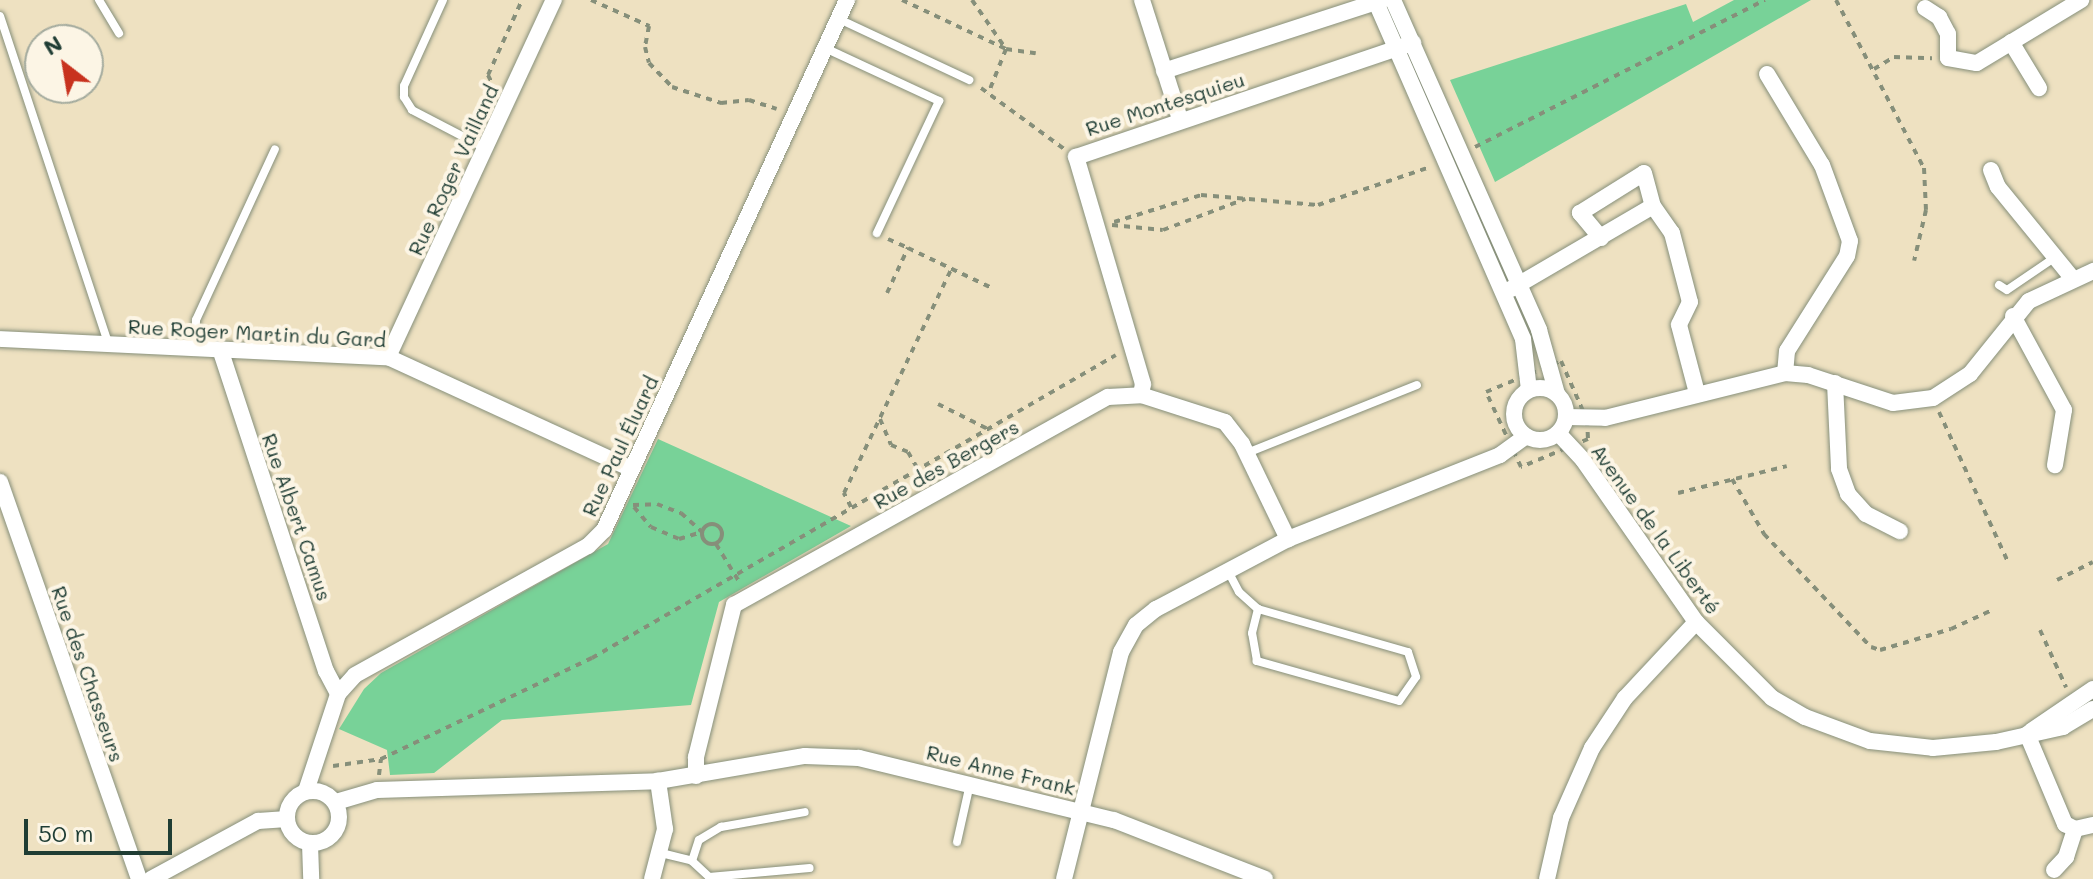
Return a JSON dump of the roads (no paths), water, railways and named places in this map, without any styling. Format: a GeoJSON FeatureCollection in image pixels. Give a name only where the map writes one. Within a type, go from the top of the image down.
{"type":"FeatureCollection","features":[{"type":"Feature","properties":{"kind":"street","name":"Rue Roger Vailland"},"geometry":{"type":"LineString","coordinates":[[388,357],[554,0]]}},
{"type":"Feature","properties":{"kind":"street","name":"Rue Paul Éluard"},"geometry":{"type":"LineString","coordinates":[[338,694],[381,658],[588,546],[625,502],[631,469],[847,0]]}},
{"type":"Feature","properties":{"kind":"street"},"geometry":{"type":"LineString","coordinates":[[1142,0],[1180,119]]}},
{"type":"Feature","properties":{"kind":"street"},"geometry":{"type":"LineString","coordinates":[[1925,8],[1939,17],[1948,34],[1948,58],[1977,63],[2081,0]]}},
{"type":"Feature","properties":{"kind":"street"},"geometry":{"type":"LineString","coordinates":[[1382,1],[1413,43],[1454,158],[1511,289],[1552,365],[1557,394],[1566,417],[1558,433],[1542,440],[1526,436],[1513,412],[1529,382],[1511,289]]}},
{"type":"Feature","properties":{"kind":"street"},"geometry":{"type":"LineString","coordinates":[[1382,1],[1397,51],[1454,158]]}},
{"type":"Feature","properties":{"kind":"street","name":"Rue Montesquieu"},"geometry":{"type":"LineString","coordinates":[[1164,71],[1382,1]]}},
{"type":"Feature","properties":{"kind":"street"},"geometry":{"type":"LineString","coordinates":[[2011,42],[2039,88]]}},
{"type":"Feature","properties":{"kind":"street","name":"Rue Montesquieu"},"geometry":{"type":"LineString","coordinates":[[1141,395],[1143,384],[1076,157],[1180,119],[1397,51],[1413,43]]}},
{"type":"Feature","properties":{"kind":"street"},"geometry":{"type":"LineString","coordinates":[[1767,74],[1822,165],[1850,241],[1847,256],[1787,351],[1785,373]]}},
{"type":"Feature","properties":{"kind":"street"},"geometry":{"type":"LineString","coordinates":[[1991,170],[1998,187],[2057,255],[2073,279]]}},
{"type":"Feature","properties":{"kind":"street"},"geometry":{"type":"LineString","coordinates":[[1601,238],[1580,213],[1644,173],[1653,206],[1672,233],[1690,302],[1679,325],[1697,393]]}},
{"type":"Feature","properties":{"kind":"street"},"geometry":{"type":"LineString","coordinates":[[1511,289],[1653,206]]}},
{"type":"Feature","properties":{"kind":"street"},"geometry":{"type":"LineString","coordinates":[[1566,417],[1587,420],[1785,373],[1835,383],[1893,403],[1933,398],[1970,374],[2013,316],[2043,292],[2093,271]]}},
{"type":"Feature","properties":{"kind":"street"},"geometry":{"type":"LineString","coordinates":[[2013,316],[2064,410],[2055,465]]}},
{"type":"Feature","properties":{"kind":"street","name":"Rue Roger Martin du Gard"},"geometry":{"type":"LineString","coordinates":[[0,339],[221,352],[388,357],[631,469]]}},
{"type":"Feature","properties":{"kind":"street","name":"Rue Albert Camus"},"geometry":{"type":"LineString","coordinates":[[221,352],[326,671],[338,694]]}},
{"type":"Feature","properties":{"kind":"street"},"geometry":{"type":"LineString","coordinates":[[1529,382],[1557,394]]}},
{"type":"Feature","properties":{"kind":"street"},"geometry":{"type":"LineString","coordinates":[[1835,383],[1839,469],[1848,494],[1866,514],[1900,531]]}},
{"type":"Feature","properties":{"kind":"street","name":"Rue des Bergers"},"geometry":{"type":"LineString","coordinates":[[696,776],[729,617],[748,595],[1108,397],[1141,395],[1225,422],[1247,454],[1288,539]]}},
{"type":"Feature","properties":{"kind":"street","name":"Avenue de la Liberté"},"geometry":{"type":"LineString","coordinates":[[1558,433],[1572,446],[1696,622],[1772,698],[1834,730],[1870,741],[1933,748],[2063,727],[2093,709]]}},
{"type":"Feature","properties":{"kind":"street","name":"Rue Anne Frank"},"geometry":{"type":"LineString","coordinates":[[336,802],[377,790],[658,781],[826,756],[884,762],[1081,811],[1126,638],[1156,609],[1288,539],[1513,448],[1526,436]]}},
{"type":"Feature","properties":{"kind":"street","name":"Rue des Chasseurs"},"geometry":{"type":"LineString","coordinates":[[0,482],[139,879]]}},
{"type":"Feature","properties":{"kind":"street"},"geometry":{"type":"LineString","coordinates":[[1547,879],[1561,818],[1592,748],[1625,698],[1696,622]]}},
{"type":"Feature","properties":{"kind":"street","name":"Avenue de la Liberté"},"geometry":{"type":"LineString","coordinates":[[2027,734],[2093,689]]}},
{"type":"Feature","properties":{"kind":"street"},"geometry":{"type":"LineString","coordinates":[[310,844],[294,836],[287,819],[292,802],[306,791],[338,694]]}},
{"type":"Feature","properties":{"kind":"street"},"geometry":{"type":"LineString","coordinates":[[2027,734],[2059,816],[2075,829]]}},
{"type":"Feature","properties":{"kind":"street"},"geometry":{"type":"LineString","coordinates":[[652,879],[665,829],[658,781]]}},
{"type":"Feature","properties":{"kind":"street"},"geometry":{"type":"LineString","coordinates":[[306,791],[328,795],[336,802],[336,831],[310,844]]}},
{"type":"Feature","properties":{"kind":"street"},"geometry":{"type":"LineString","coordinates":[[1064,879],[1081,811],[1265,879]]}},
{"type":"Feature","properties":{"kind":"street"},"geometry":{"type":"LineString","coordinates":[[151,879],[258,821],[287,819]]}},
{"type":"Feature","properties":{"kind":"street"},"geometry":{"type":"LineString","coordinates":[[2075,829],[2093,825]]}},
{"type":"Feature","properties":{"kind":"street"},"geometry":{"type":"LineString","coordinates":[[2054,870],[2066,857],[2075,829]]}},
{"type":"Feature","properties":{"kind":"street"},"geometry":{"type":"LineString","coordinates":[[310,844],[311,879]]}},
{"type":"Feature","properties":{"kind":"lane"},"geometry":{"type":"LineString","coordinates":[[99,0],[119,33]]}},
{"type":"Feature","properties":{"kind":"lane"},"geometry":{"type":"LineString","coordinates":[[443,0],[404,86],[404,97],[412,110],[485,148]]}},
{"type":"Feature","properties":{"kind":"lane"},"geometry":{"type":"LineString","coordinates":[[0,16],[109,345]]}},
{"type":"Feature","properties":{"kind":"lane"},"geometry":{"type":"LineString","coordinates":[[838,19],[969,80]]}},
{"type":"Feature","properties":{"kind":"lane"},"geometry":{"type":"LineString","coordinates":[[825,48],[939,101],[877,233]]}},
{"type":"Feature","properties":{"kind":"lane"},"geometry":{"type":"LineString","coordinates":[[195,349],[196,320],[275,149]]}},
{"type":"Feature","properties":{"kind":"lane"},"geometry":{"type":"LineString","coordinates":[[1999,285],[2007,290],[2057,255]]}},
{"type":"Feature","properties":{"kind":"lane"},"geometry":{"type":"LineString","coordinates":[[1247,454],[1417,385]]}},
{"type":"Feature","properties":{"kind":"lane"},"geometry":{"type":"LineString","coordinates":[[1229,573],[1239,592],[1258,609],[1408,652],[1416,677],[1399,701],[1257,661],[1252,633],[1258,609]]}},
{"type":"Feature","properties":{"kind":"lane"},"geometry":{"type":"LineString","coordinates":[[957,842],[970,783]]}},
{"type":"Feature","properties":{"kind":"lane"},"geometry":{"type":"LineString","coordinates":[[692,861],[699,840],[721,827],[805,812]]}},
{"type":"Feature","properties":{"kind":"lane"},"geometry":{"type":"LineString","coordinates":[[661,853],[692,861],[709,877],[810,868]]}}]}
